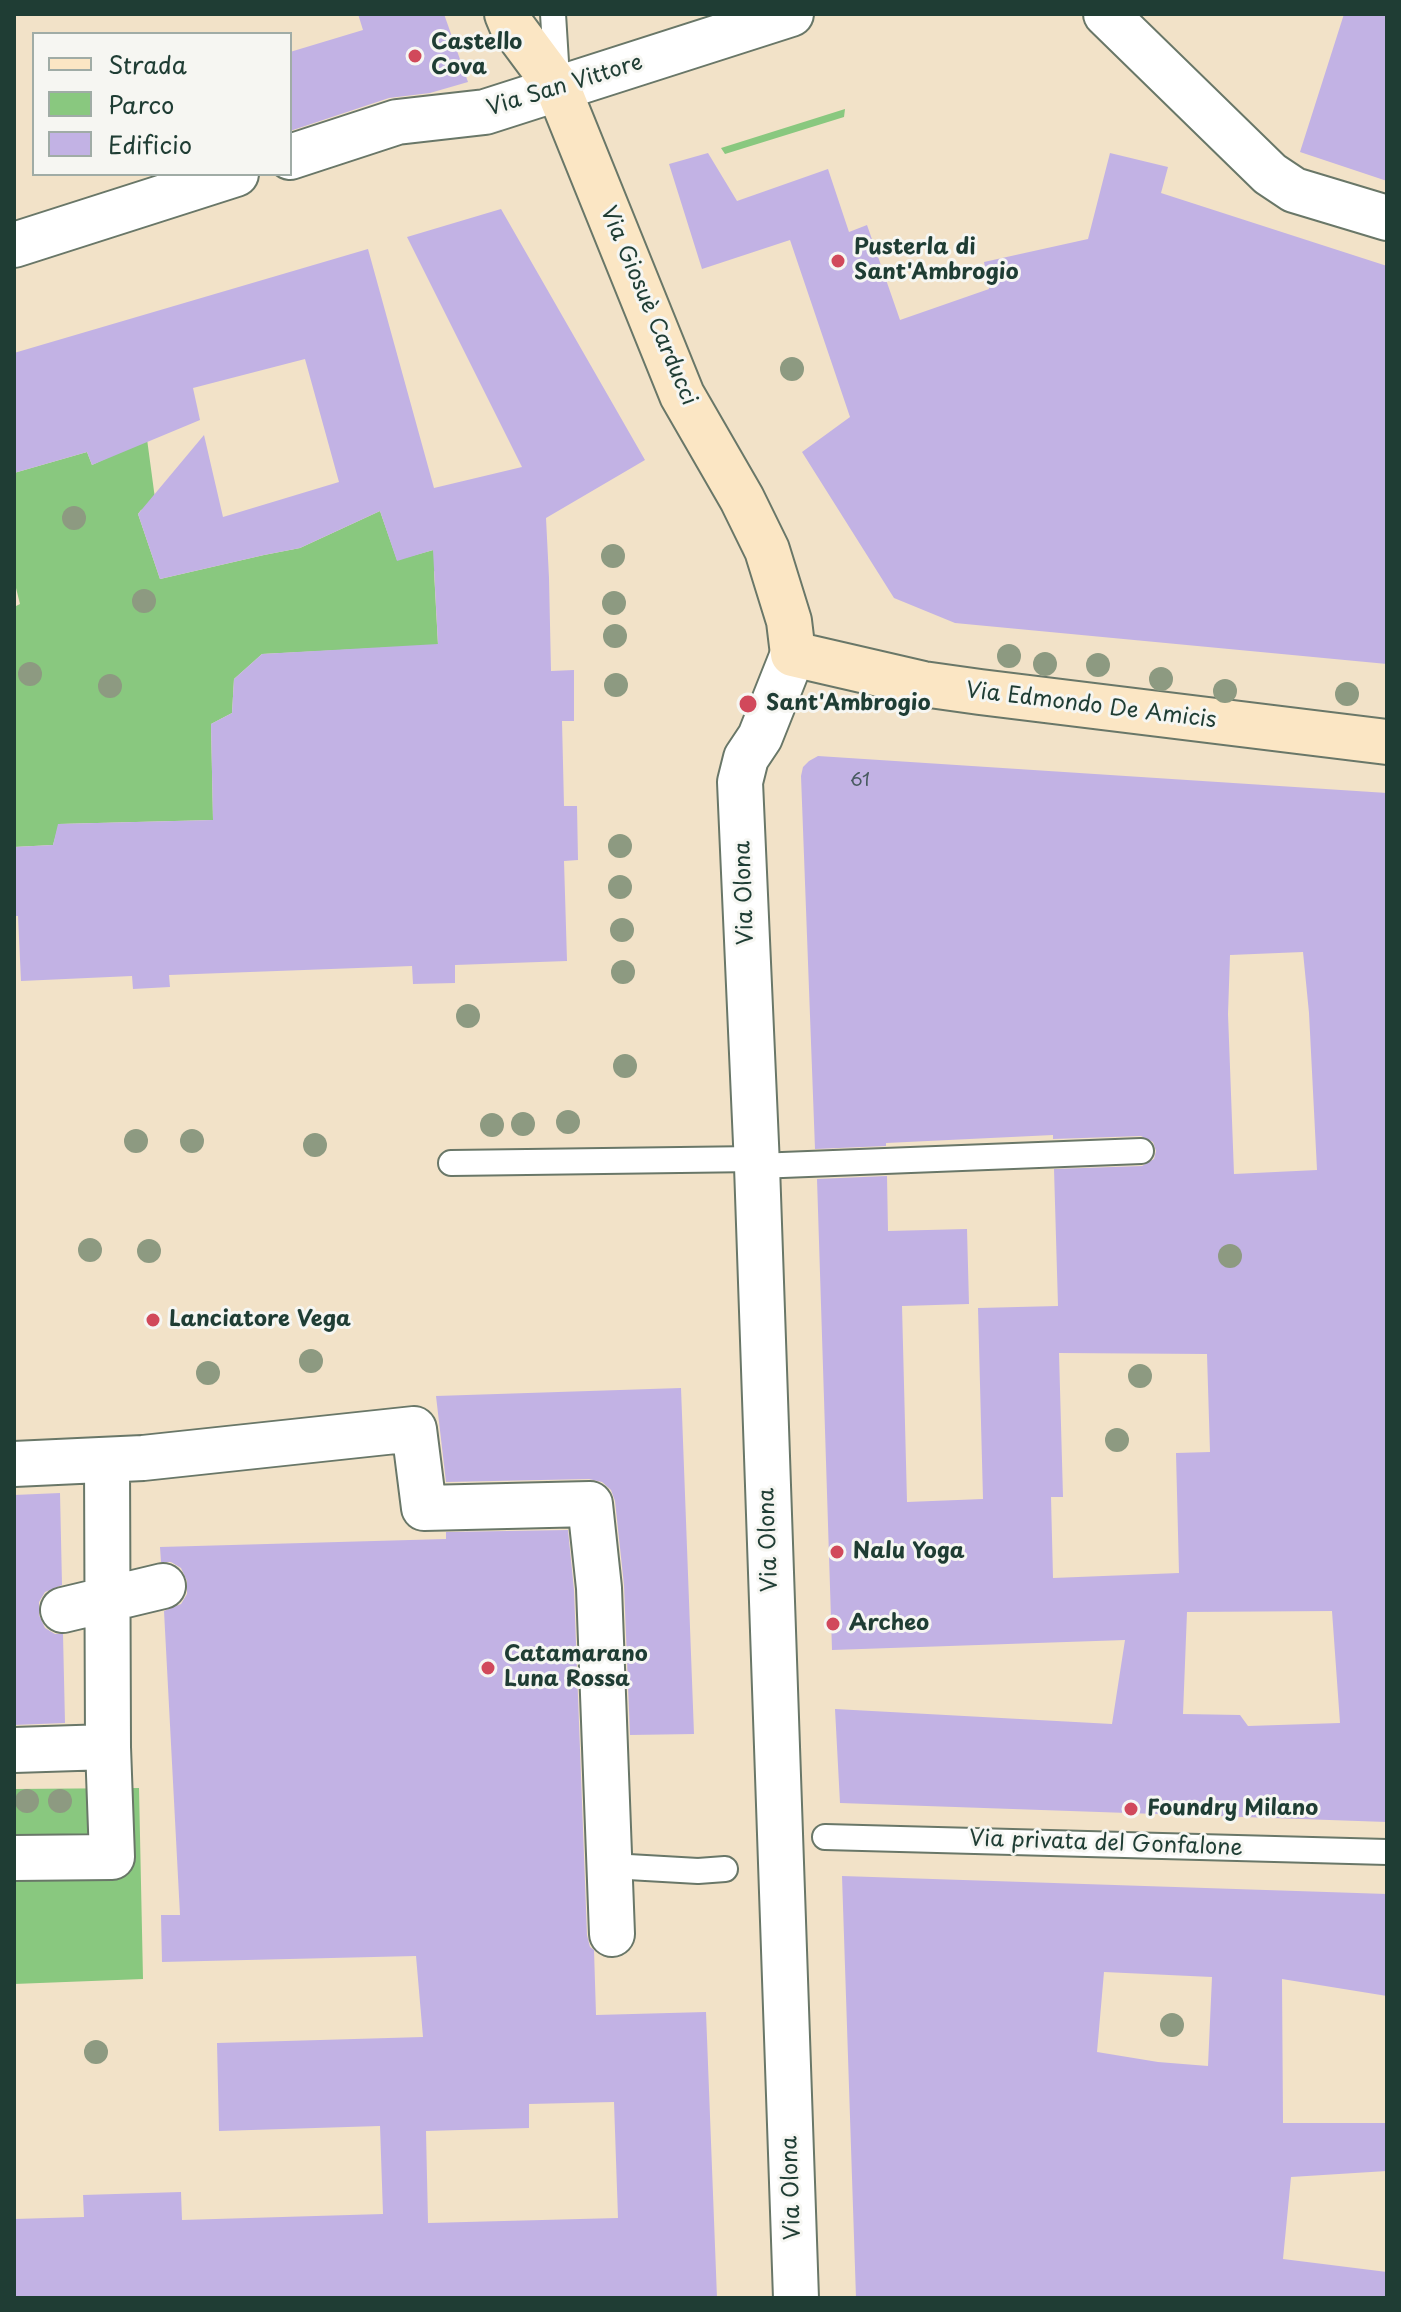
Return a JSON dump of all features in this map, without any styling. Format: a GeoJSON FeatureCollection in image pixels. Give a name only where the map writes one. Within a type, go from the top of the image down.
{"type":"FeatureCollection","features":[{"type":"Feature","properties":{"kind":"street","name":"Via Giosuè Carducci"},"geometry":{"type":"LineString","coordinates":[[507,14],[512,26],[558,88],[682,395],[742,499],[767,550],[789,621],[793,654]]}},
{"type":"Feature","properties":{"kind":"street","name":"Via San Vittore"},"geometry":{"type":"LineString","coordinates":[[292,156],[397,122],[485,112],[791,14]]}},
{"type":"Feature","properties":{"kind":"street"},"geometry":{"type":"LineString","coordinates":[[1106,14],[1270,174],[1294,190],[1387,218]]}},
{"type":"Feature","properties":{"kind":"street"},"geometry":{"type":"LineString","coordinates":[[14,245],[230,176]]}},
{"type":"Feature","properties":{"kind":"street","name":"Via Edmondo De Amicis"},"geometry":{"type":"LineString","coordinates":[[793,654],[923,684],[1387,742]]}},
{"type":"Feature","properties":{"kind":"street","name":"Via Olona"},"geometry":{"type":"LineString","coordinates":[[793,654],[760,737],[746,758],[740,782],[757,1162],[796,2298]]}},
{"type":"Feature","properties":{"kind":"street"},"geometry":{"type":"LineString","coordinates":[[18,1457],[107,1460],[414,1429],[424,1508],[590,1504],[599,1588],[612,1934]]}},
{"type":"Feature","properties":{"kind":"street"},"geometry":{"type":"LineString","coordinates":[[14,1858],[112,1857],[108,1747],[107,1460]]}},
{"type":"Feature","properties":{"kind":"street"},"geometry":{"type":"LineString","coordinates":[[63,1610],[163,1586]]}},
{"type":"Feature","properties":{"kind":"street"},"geometry":{"type":"LineString","coordinates":[[14,1750],[108,1747]]}},
{"type":"Feature","properties":{"kind":"lane","name":"Via Giosuè Carducci"},"geometry":{"type":"LineString","coordinates":[[553,14],[558,88]]}},
{"type":"Feature","properties":{"kind":"lane"},"geometry":{"type":"LineString","coordinates":[[451,1163],[757,1162],[1141,1151]]}},
{"type":"Feature","properties":{"kind":"lane","name":"Via privata del Gonfalone"},"geometry":{"type":"LineString","coordinates":[[825,1837],[1387,1852]]}},
{"type":"Feature","properties":{"kind":"lane"},"geometry":{"type":"LineString","coordinates":[[611,1866],[698,1871],[725,1869]]}},
{"type":"Feature","properties":{"kind":"green space"},"geometry":{"type":"Polygon","coordinates":[[[845,109],[844,117],[725,154],[721,148],[845,109]]]}},
{"type":"Feature","properties":{"kind":"green space"},"geometry":{"type":"Polygon","coordinates":[[[147,439],[156,506],[141,510],[138,514],[160,579],[300,548],[380,511],[397,560],[437,549],[519,567],[434,571],[438,645],[262,654],[234,679],[232,713],[211,724],[213,820],[59,824],[53,845],[14,847],[14,607],[20,604],[14,580],[14,473],[87,452],[92,465],[147,439]]]}},
{"type":"Feature","properties":{"kind":"green space"},"geometry":{"type":"Polygon","coordinates":[[[139,1788],[143,1979],[14,1984],[14,1789],[139,1788]]]}},
{"type":"Feature","properties":{"kind":"building"},"geometry":{"type":"Polygon","coordinates":[[[358,14],[444,14],[468,82],[430,93],[389,98],[292,130],[292,51],[363,30],[358,14]]]}},
{"type":"Feature","properties":{"kind":"building"},"geometry":{"type":"Polygon","coordinates":[[[1344,14],[1387,14],[1387,181],[1300,152],[1344,14]]]}},
{"type":"Feature","properties":{"kind":"building"},"geometry":{"type":"Polygon","coordinates":[[[708,153],[737,201],[828,169],[849,232],[867,225],[900,320],[989,289],[984,262],[1088,239],[1110,153],[1168,167],[1161,193],[1387,266],[1387,664],[955,623],[894,598],[802,452],[850,417],[790,240],[702,269],[669,164],[708,153]]]}},
{"type":"Feature","properties":{"kind":"building"},"geometry":{"type":"Polygon","coordinates":[[[501,209],[645,460],[546,518],[551,671],[574,670],[574,721],[562,721],[564,806],[577,806],[578,860],[564,861],[567,961],[455,965],[455,983],[413,984],[412,966],[169,975],[170,987],[133,989],[132,976],[21,981],[18,916],[14,916],[14,847],[53,845],[58,824],[213,820],[211,724],[232,713],[234,679],[262,654],[438,644],[433,550],[397,561],[380,511],[300,548],[160,579],[138,514],[204,435],[223,517],[339,482],[305,359],[193,388],[200,420],[92,465],[87,452],[14,473],[14,353],[368,249],[434,488],[522,467],[407,237],[501,209]]]}},
{"type":"Feature","properties":{"kind":"building"},"geometry":{"type":"Polygon","coordinates":[[[818,756],[1387,793],[1387,1822],[840,1803],[835,1709],[1112,1724],[1125,1640],[832,1650],[817,1179],[887,1176],[888,1231],[967,1229],[969,1304],[902,1306],[907,1502],[983,1499],[978,1308],[1058,1306],[1054,1169],[1142,1166],[1154,1159],[1156,1151],[1153,1142],[1141,1136],[1053,1139],[1053,1135],[815,1149],[801,776],[803,767],[818,756]],[[1303,952],[1230,955],[1228,1014],[1234,1174],[1317,1170],[1303,952]],[[1059,1353],[1063,1497],[1051,1497],[1053,1578],[1179,1573],[1176,1453],[1210,1452],[1207,1354],[1059,1353]],[[1332,1611],[1187,1612],[1183,1714],[1240,1715],[1248,1726],[1340,1723],[1332,1611]]]}},
{"type":"Feature","properties":{"kind":"building"},"geometry":{"type":"Polygon","coordinates":[[[681,1388],[694,1734],[630,1735],[624,1585],[615,1501],[611,1490],[602,1482],[589,1479],[446,1482],[436,1396],[681,1388]]]}},
{"type":"Feature","properties":{"kind":"building"},"geometry":{"type":"Polygon","coordinates":[[[60,1493],[62,1585],[45,1592],[39,1602],[39,1615],[45,1628],[55,1634],[63,1634],[65,1723],[14,1725],[14,1495],[60,1493]]]}},
{"type":"Feature","properties":{"kind":"building"},"geometry":{"type":"Polygon","coordinates":[[[568,1530],[574,1590],[587,1935],[594,1950],[596,2015],[706,2012],[717,2298],[14,2298],[14,2219],[84,2217],[83,2195],[181,2192],[182,2220],[383,2214],[380,2126],[219,2131],[217,2043],[423,2037],[416,1956],[162,1962],[161,1915],[180,1915],[164,1611],[181,1604],[187,1594],[187,1581],[181,1568],[171,1562],[161,1562],[160,1547],[446,1539],[446,1532],[568,1530]],[[614,2102],[529,2104],[529,2128],[426,2131],[428,2223],[618,2218],[614,2102]]]}},
{"type":"Feature","properties":{"kind":"building"},"geometry":{"type":"Polygon","coordinates":[[[842,1876],[1387,1894],[1387,1996],[1282,1979],[1283,2123],[1387,2123],[1387,2171],[1291,2177],[1283,2259],[1387,2272],[1387,2298],[856,2298],[842,1876]],[[1104,1972],[1097,2052],[1208,2066],[1212,1977],[1104,1972]]]}},
{"type":"Feature","properties":{"kind":"place","name":"Castello Cova"},"geometry":{"type":"Point","coordinates":[415,56]}},
{"type":"Feature","properties":{"kind":"place","name":"Pusterla di Sant'Ambrogio"},"geometry":{"type":"Point","coordinates":[838,261]}},
{"type":"Feature","properties":{"kind":"place","name":"Sant'Ambrogio"},"geometry":{"type":"Point","coordinates":[748,704]}},
{"type":"Feature","properties":{"kind":"place","name":"Lanciatore Vega"},"geometry":{"type":"Point","coordinates":[153,1320]}},
{"type":"Feature","properties":{"kind":"place","name":"Nalu Yoga"},"geometry":{"type":"Point","coordinates":[837,1552]}},
{"type":"Feature","properties":{"kind":"place","name":"Archeo"},"geometry":{"type":"Point","coordinates":[833,1624]}},
{"type":"Feature","properties":{"kind":"place","name":"Catamarano Luna Rossa"},"geometry":{"type":"Point","coordinates":[488,1668]}},
{"type":"Feature","properties":{"kind":"place","name":"Foundry Milano"},"geometry":{"type":"Point","coordinates":[1131,1809]}}]}
